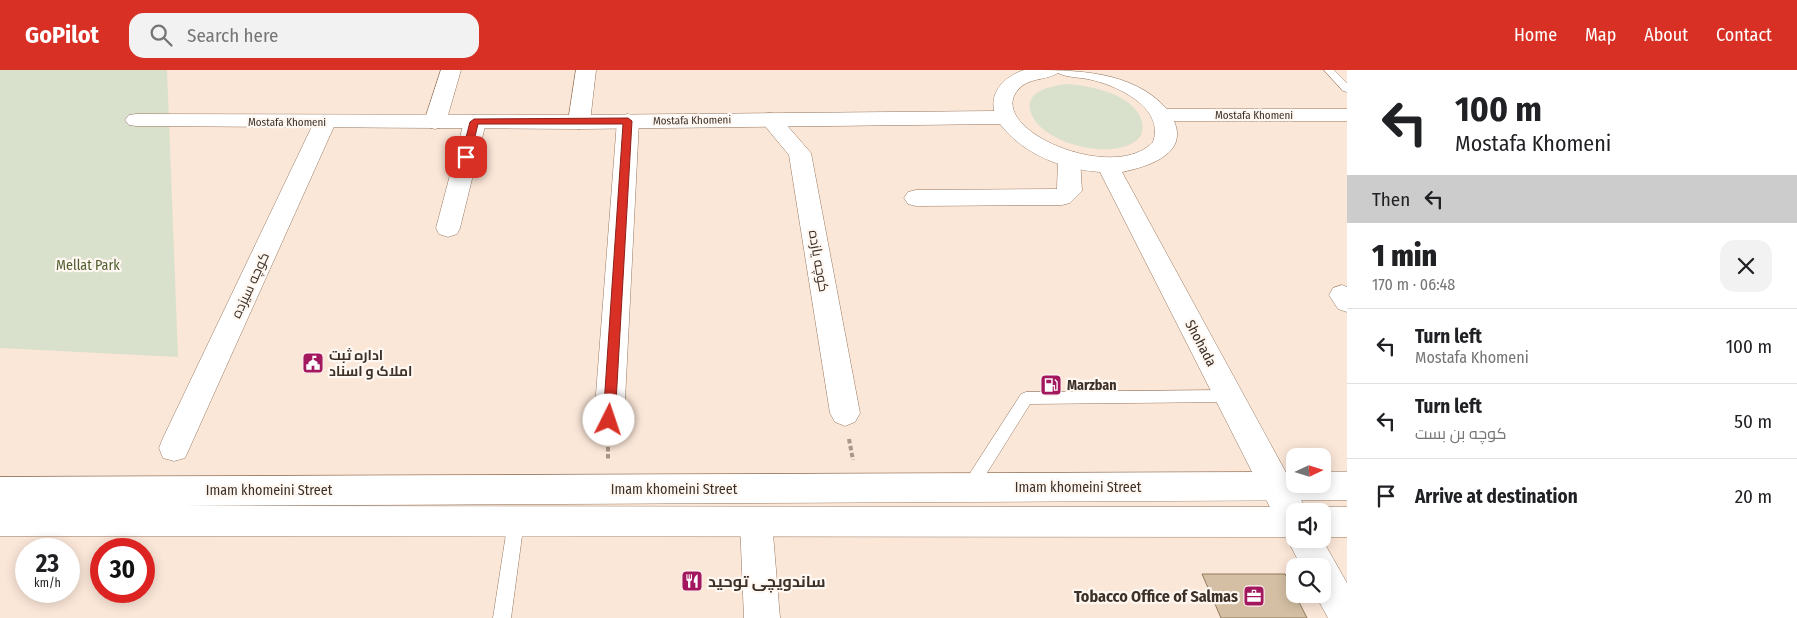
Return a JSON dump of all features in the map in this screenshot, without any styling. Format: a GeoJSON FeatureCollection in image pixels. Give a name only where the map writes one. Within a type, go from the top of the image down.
{"type":"FeatureCollection","features":[{"type":"Feature","properties":{"kind":"street"},"geometry":{"type":"LineString","coordinates":[[435,122],[451,70]]}},
{"type":"Feature","properties":{"kind":"street"},"geometry":{"type":"LineString","coordinates":[[579,122],[586,70]]}},
{"type":"Feature","properties":{"kind":"street"},"geometry":{"type":"LineString","coordinates":[[1050,70],[1035,72],[1018,78],[1007,88],[1003,102],[1007,117],[1020,133],[1042,148],[1069,158],[1107,164],[1127,164],[1149,157],[1163,146],[1167,131],[1162,115],[1148,100],[1129,87],[1106,77],[1081,71],[1066,70]]}},
{"type":"Feature","properties":{"kind":"street","name":"Mostafa Khomeni"},"geometry":{"type":"LineString","coordinates":[[1162,115],[1347,115]]}},
{"type":"Feature","properties":{"kind":"street","name":"Mostafa Khomeni"},"geometry":{"type":"LineString","coordinates":[[136,120],[579,122],[1007,117]]}},
{"type":"Feature","properties":{"kind":"street","name":"کوچه یازده"},"geometry":{"type":"LineString","coordinates":[[770,119],[800,153],[845,413]]}},
{"type":"Feature","properties":{"kind":"street"},"geometry":{"type":"LineString","coordinates":[[609,420],[628,121]]}},
{"type":"Feature","properties":{"kind":"street","name":"کوچه سیزده"},"geometry":{"type":"LineString","coordinates":[[174,448],[325,122]]}},
{"type":"Feature","properties":{"kind":"street"},"geometry":{"type":"LineString","coordinates":[[448,228],[474,122]]}},
{"type":"Feature","properties":{"kind":"street"},"geometry":{"type":"LineString","coordinates":[[916,198],[1062,197],[1070,191],[1069,158]]}},
{"type":"Feature","properties":{"kind":"street","name":"Shohada"},"geometry":{"type":"LineString","coordinates":[[1107,164],[1286,506]]}},
{"type":"Feature","properties":{"kind":"street","name":"Imam khomeini Street"},"geometry":{"type":"LineString","coordinates":[[0,492],[1347,486]]}},
{"type":"Feature","properties":{"kind":"street"},"geometry":{"type":"LineString","coordinates":[[0,520],[1286,522]]}},
{"type":"Feature","properties":{"kind":"street"},"geometry":{"type":"LineString","coordinates":[[756,522],[762,618]]}},
{"type":"Feature","properties":{"kind":"street"},"geometry":{"type":"LineString","coordinates":[[1331,522],[1347,522]]}},
{"type":"Feature","properties":{"kind":"street"},"geometry":{"type":"LineString","coordinates":[[1331,588],[1347,617]]}},
{"type":"Feature","properties":{"kind":"lane"},"geometry":{"type":"LineString","coordinates":[[1329,70],[1347,89]]}},
{"type":"Feature","properties":{"kind":"lane"},"geometry":{"type":"LineString","coordinates":[[969,487],[1026,398],[1228,396]]}},
{"type":"Feature","properties":{"kind":"lane"},"geometry":{"type":"LineString","coordinates":[[502,618],[516,521]]}},
{"type":"Feature","properties":{"kind":"path"},"geometry":{"type":"LineString","coordinates":[[845,413],[857,488]]}},
{"type":"Feature","properties":{"kind":"path"},"geometry":{"type":"LineString","coordinates":[[608,489],[609,420]]}},
{"type":"Feature","properties":{"kind":"green space","name":"Mellat Park"},"geometry":{"type":"Polygon","coordinates":[[[0,70],[167,70],[178,357],[0,348],[0,70]]]}},
{"type":"Feature","properties":{"kind":"green space"},"geometry":{"type":"Polygon","coordinates":[[[1067,84],[1088,87],[1122,98],[1138,112],[1142,122],[1140,137],[1127,146],[1114,149],[1099,149],[1068,143],[1042,128],[1034,119],[1030,110],[1030,103],[1033,97],[1044,89],[1067,84]]]}},
{"type":"Feature","properties":{"kind":"building","name":"Tobacco Office of Salmas"},"geometry":{"type":"Polygon","coordinates":[[[1202,574],[1285,574],[1286,603],[1300,603],[1307,618],[1221,618],[1202,574]]]}},
{"type":"Feature","properties":{"kind":"place","name":"اداره ثبت املاک و اسناد"},"geometry":{"type":"Point","coordinates":[313,363]}},
{"type":"Feature","properties":{"kind":"place","name":"Marzban"},"geometry":{"type":"Point","coordinates":[1051,385]}},
{"type":"Feature","properties":{"kind":"place","name":"ساندویچی توحید"},"geometry":{"type":"Point","coordinates":[692,581]}},
{"type":"Feature","properties":{"kind":"place","name":"Tobacco Office of Salmas"},"geometry":{"type":"Point","coordinates":[1254,596]}},
{"type":"Feature","properties":{"kind":"route"},"geometry":{"type":"LineString","coordinates":[[466,157],[474,122],[628,121],[609,420]]}}]}
